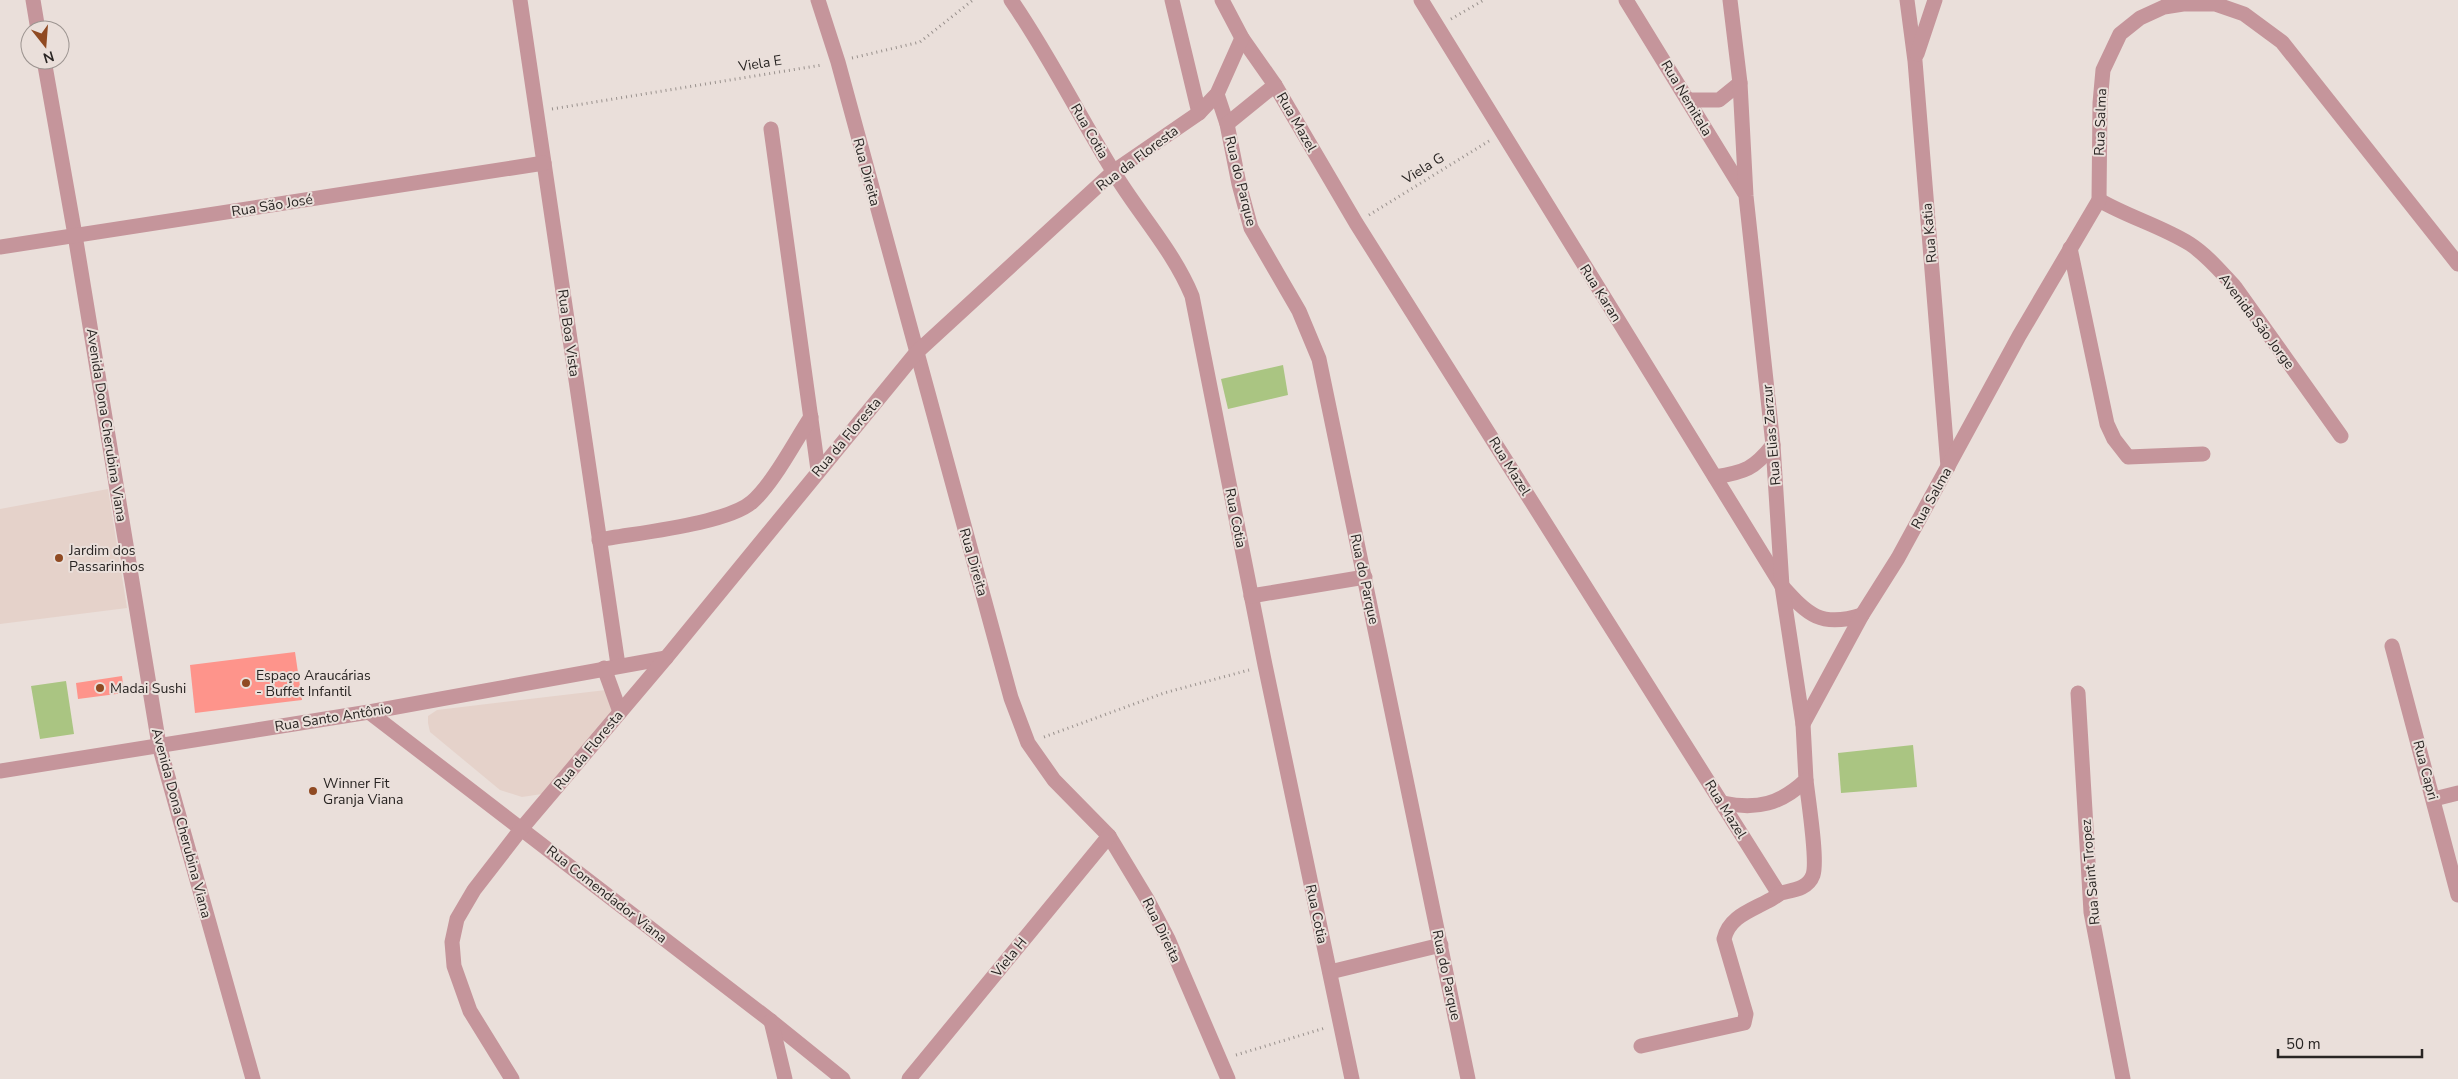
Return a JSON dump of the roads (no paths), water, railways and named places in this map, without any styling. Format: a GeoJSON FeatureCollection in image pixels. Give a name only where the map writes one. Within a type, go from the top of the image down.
{"type":"FeatureCollection","features":[{"type":"Feature","properties":{"kind":"street"},"geometry":{"type":"LineString","coordinates":[[33,0],[36,20]]}},
{"type":"Feature","properties":{"kind":"street","name":"Rua Boa Vista"},"geometry":{"type":"LineString","coordinates":[[520,0],[599,540],[611,667],[620,712]]}},
{"type":"Feature","properties":{"kind":"street","name":"Rua Direita"},"geometry":{"type":"LineString","coordinates":[[818,0],[838,62],[1011,698],[1028,743],[1054,780],[1109,836],[1168,939],[1228,1079]]}},
{"type":"Feature","properties":{"kind":"street","name":"Rua Cotia"},"geometry":{"type":"LineString","coordinates":[[1012,0],[1114,172],[1182,272],[1192,296],[1264,665],[1352,1079]]}},
{"type":"Feature","properties":{"kind":"street"},"geometry":{"type":"LineString","coordinates":[[1172,0],[1199,113]]}},
{"type":"Feature","properties":{"kind":"street","name":"Rua Mazel"},"geometry":{"type":"LineString","coordinates":[[1222,0],[1242,38],[1275,85],[1356,223],[1780,894]]}},
{"type":"Feature","properties":{"kind":"street","name":"Rua Karan"},"geometry":{"type":"LineString","coordinates":[[1421,0],[1782,586]]}},
{"type":"Feature","properties":{"kind":"street","name":"Rua Nemitala"},"geometry":{"type":"LineString","coordinates":[[1626,0],[1689,100],[1746,196]]}},
{"type":"Feature","properties":{"kind":"street","name":"Rua Elias Zarzur"},"geometry":{"type":"LineString","coordinates":[[1641,1046],[1744,1023],[1746,1014],[1724,939],[1726,929],[1732,921],[1744,913],[1780,894],[1792,892],[1805,886],[1813,876],[1814,860],[1806,780],[1803,724],[1782,586],[1773,445],[1746,196],[1740,83],[1730,0]]}},
{"type":"Feature","properties":{"kind":"street","name":"Rua Katia"},"geometry":{"type":"LineString","coordinates":[[1907,0],[1915,60],[1948,467]]}},
{"type":"Feature","properties":{"kind":"street"},"geometry":{"type":"LineString","coordinates":[[1915,60],[1935,0]]}},
{"type":"Feature","properties":{"kind":"street","name":"Rua Salma"},"geometry":{"type":"LineString","coordinates":[[1803,724],[1862,615],[1898,558],[2070,248],[2099,200],[2102,70],[2120,34],[2140,18],[2164,8],[2183,4],[2215,4],[2244,14],[2282,42],[2458,264]]}},
{"type":"Feature","properties":{"kind":"street","name":"Rua da Floresta"},"geometry":{"type":"LineString","coordinates":[[512,1079],[470,1011],[454,966],[452,942],[457,920],[474,890],[522,828],[666,658],[818,470],[916,353],[1114,172],[1199,113],[1217,94],[1242,38]]}},
{"type":"Feature","properties":{"kind":"street","name":"Avenida Dona Cherubina Viana"},"geometry":{"type":"LineString","coordinates":[[46,70],[160,745],[253,1079]]}},
{"type":"Feature","properties":{"kind":"street"},"geometry":{"type":"LineString","coordinates":[[1689,100],[1719,100],[1740,83]]}},
{"type":"Feature","properties":{"kind":"street"},"geometry":{"type":"LineString","coordinates":[[1228,124],[1275,85]]}},
{"type":"Feature","properties":{"kind":"street","name":"Rua do Parque"},"geometry":{"type":"LineString","coordinates":[[1217,94],[1228,124],[1239,184],[1251,228],[1299,311],[1319,359],[1468,1079]]}},
{"type":"Feature","properties":{"kind":"street"},"geometry":{"type":"LineString","coordinates":[[771,129],[818,470]]}},
{"type":"Feature","properties":{"kind":"street","name":"Rua São José"},"geometry":{"type":"LineString","coordinates":[[0,247],[544,164]]}},
{"type":"Feature","properties":{"kind":"street","name":"Avenida São Jorge"},"geometry":{"type":"LineString","coordinates":[[2099,200],[2192,245],[2214,265],[2234,287],[2341,436]]}},
{"type":"Feature","properties":{"kind":"street"},"geometry":{"type":"LineString","coordinates":[[2070,248],[2107,424],[2114,439],[2128,457],[2203,454]]}},
{"type":"Feature","properties":{"kind":"street"},"geometry":{"type":"LineString","coordinates":[[599,540],[707,520],[730,514],[751,503],[763,491],[811,417]]}},
{"type":"Feature","properties":{"kind":"street"},"geometry":{"type":"LineString","coordinates":[[1715,477],[1741,473],[1749,469],[1760,462],[1773,445]]}},
{"type":"Feature","properties":{"kind":"street"},"geometry":{"type":"LineString","coordinates":[[1250,596],[1365,577]]}},
{"type":"Feature","properties":{"kind":"street"},"geometry":{"type":"LineString","coordinates":[[1782,586],[1802,608],[1813,616],[1827,621],[1844,621],[1862,615]]}},
{"type":"Feature","properties":{"kind":"street","name":"Rua Capri"},"geometry":{"type":"LineString","coordinates":[[2392,646],[2458,894]]}},
{"type":"Feature","properties":{"kind":"street","name":"Rua Santo Antônio"},"geometry":{"type":"LineString","coordinates":[[0,771],[369,712],[666,658]]}},
{"type":"Feature","properties":{"kind":"street","name":"Rua Saint Tropez"},"geometry":{"type":"LineString","coordinates":[[2078,693],[2091,912],[2123,1079]]}},
{"type":"Feature","properties":{"kind":"street","name":"Rua Comendador Viana"},"geometry":{"type":"LineString","coordinates":[[369,712],[771,1020],[843,1079]]}},
{"type":"Feature","properties":{"kind":"street"},"geometry":{"type":"LineString","coordinates":[[1723,803],[1740,807],[1756,806],[1792,793],[1806,780]]}},
{"type":"Feature","properties":{"kind":"street"},"geometry":{"type":"LineString","coordinates":[[2434,799],[2458,793]]}},
{"type":"Feature","properties":{"kind":"street","name":"Viela H"},"geometry":{"type":"LineString","coordinates":[[909,1079],[1109,836]]}},
{"type":"Feature","properties":{"kind":"street"},"geometry":{"type":"LineString","coordinates":[[1330,972],[1441,945]]}},
{"type":"Feature","properties":{"kind":"street"},"geometry":{"type":"LineString","coordinates":[[771,1020],[785,1079]]}},
{"type":"Feature","properties":{"kind":"place","name":"Jardim dos Passarinhos"},"geometry":{"type":"Point","coordinates":[59,558]}},
{"type":"Feature","properties":{"kind":"place","name":"Espaço Araucárias - Buffet Infantil"},"geometry":{"type":"Point","coordinates":[246,683]}},
{"type":"Feature","properties":{"kind":"place","name":"Madai Sushi"},"geometry":{"type":"Point","coordinates":[100,688]}},
{"type":"Feature","properties":{"kind":"place","name":"Winner Fit Granja Viana"},"geometry":{"type":"Point","coordinates":[313,791]}}]}
